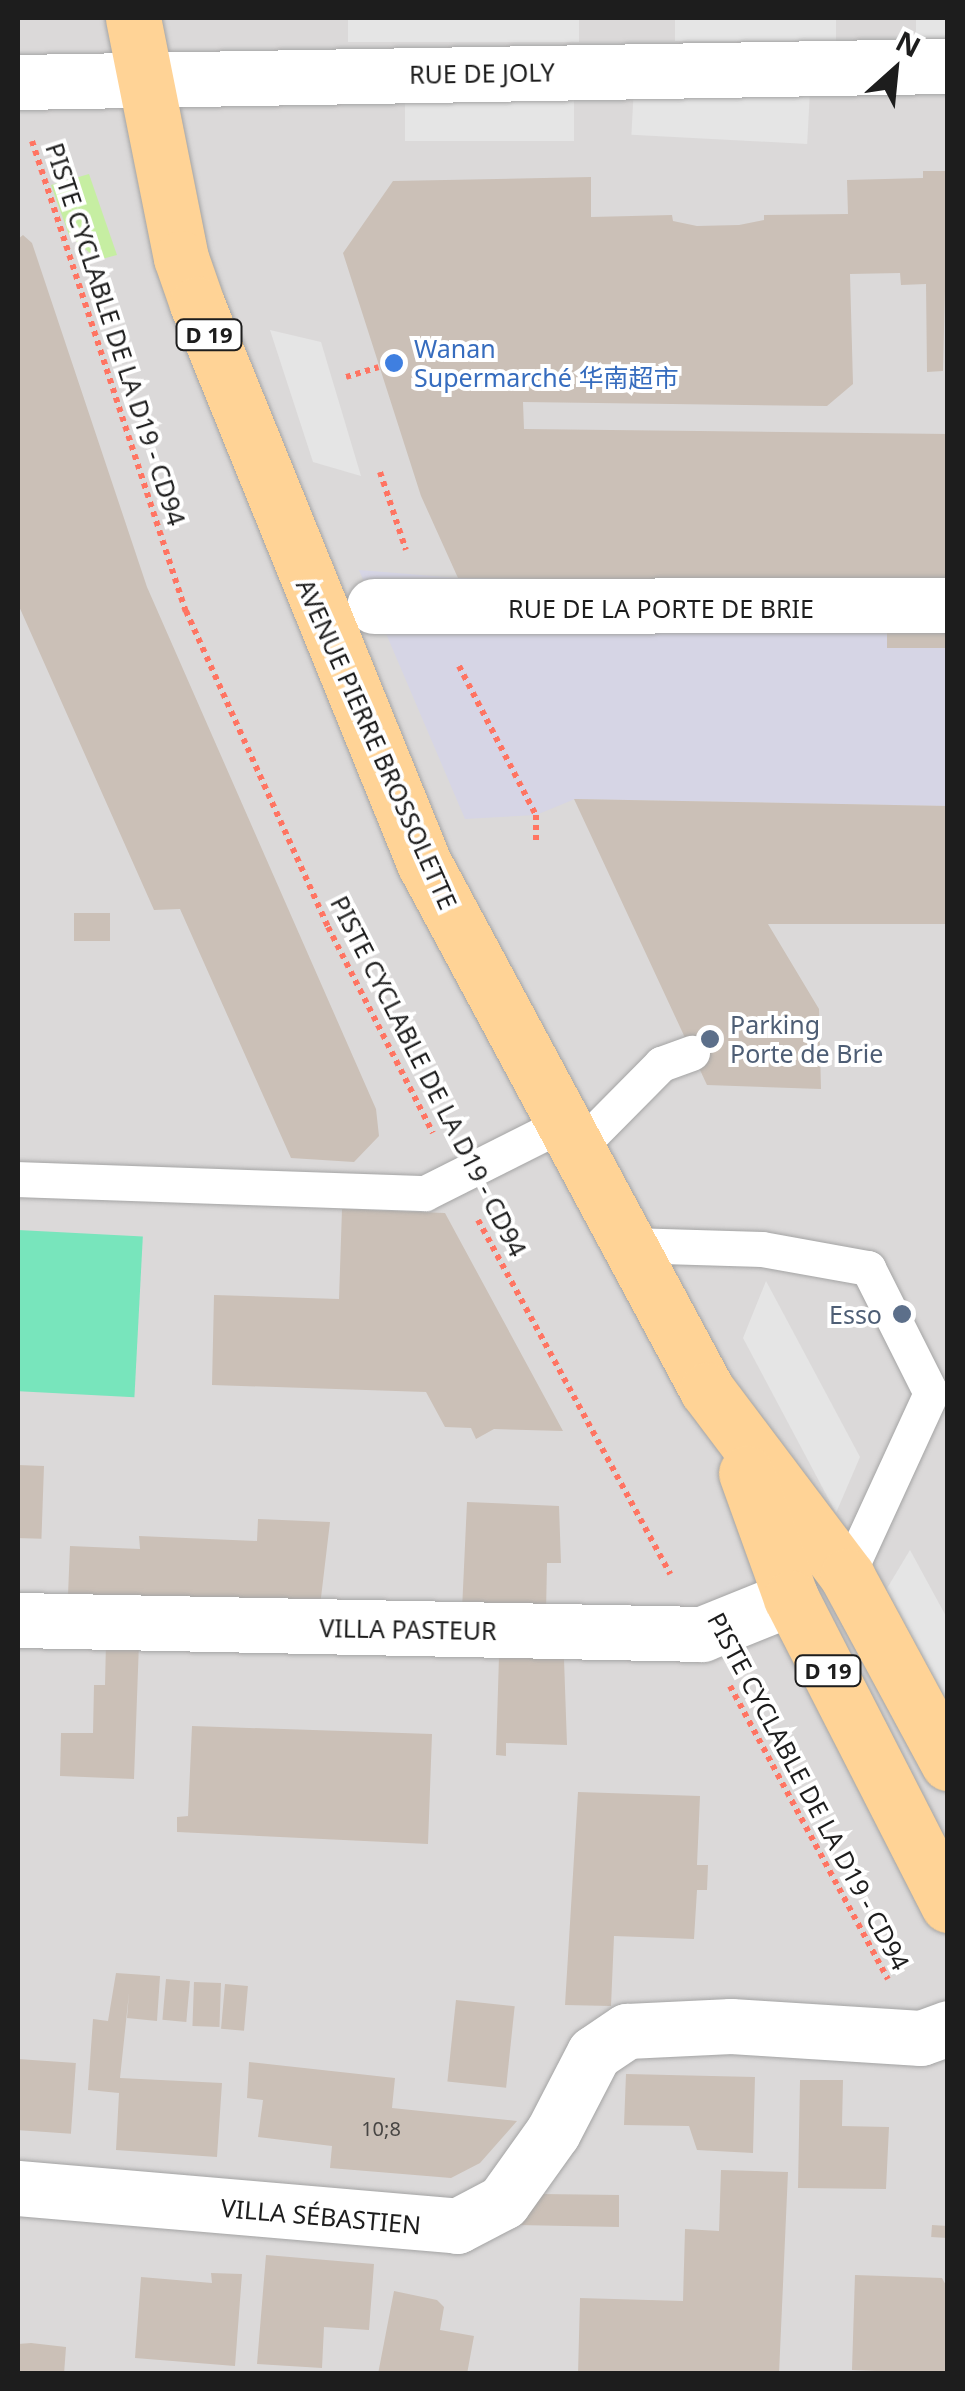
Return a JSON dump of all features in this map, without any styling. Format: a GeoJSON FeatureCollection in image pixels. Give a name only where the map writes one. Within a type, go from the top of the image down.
{"type":"FeatureCollection","features":[{"type":"Feature","properties":{"kind":"main road","name":"AVENUE PIERRE BROSSOLETTE"},"geometry":{"type":"LineString","coordinates":[[133,18],[181,258],[328,640],[424,863],[729,1428],[791,1598],[948,1905]]}},
{"type":"Feature","properties":{"kind":"main road","name":"AVENUE PIERRE BROSSOLETTE"},"geometry":{"type":"LineString","coordinates":[[729,1428],[847,1576],[948,1763]]}},
{"type":"Feature","properties":{"kind":"street","name":"RUE DE JOLY"},"geometry":{"type":"LineString","coordinates":[[24,103],[145,80],[948,66]]}},
{"type":"Feature","properties":{"kind":"street","name":"RUE DE LA PORTE DE BRIE"},"geometry":{"type":"LineString","coordinates":[[374,606],[948,605]]}},
{"type":"Feature","properties":{"kind":"street","name":"VILLA PASTEUR"},"geometry":{"type":"LineString","coordinates":[[18,1620],[702,1634],[791,1598]]}},
{"type":"Feature","properties":{"kind":"street","name":"VILLA SÉBASTIEN"},"geometry":{"type":"LineString","coordinates":[[18,2188],[457,2226],[503,2202],[553,2132],[594,2053],[627,2031],[730,2026],[921,2038],[948,2028]]}},
{"type":"Feature","properties":{"kind":"lane"},"geometry":{"type":"LineString","coordinates":[[18,1179],[424,1193],[570,1136],[662,1064],[692,1052]]}},
{"type":"Feature","properties":{"kind":"lane"},"geometry":{"type":"LineString","coordinates":[[629,1245],[762,1249],[868,1268],[931,1392],[847,1576]]}},
{"type":"Feature","properties":{"kind":"path","name":"PISTE CYCLABLE DE LA D19 - CD94"},"geometry":{"type":"LineString","coordinates":[[24,103],[76,286],[186,612],[328,927],[457,1180],[894,1988]]}},
{"type":"Feature","properties":{"kind":"path"},"geometry":{"type":"LineString","coordinates":[[346,377],[379,366]]}},
{"type":"Feature","properties":{"kind":"shaded area"},"geometry":{"type":"Polygon","coordinates":[[[18,18],[947,18],[947,2373],[18,2373],[18,18]]]}},
{"type":"Feature","properties":{"kind":"shaded area"},"geometry":{"type":"Polygon","coordinates":[[[348,18],[579,18],[579,42],[348,42],[348,18]]]}},
{"type":"Feature","properties":{"kind":"shaded area"},"geometry":{"type":"Polygon","coordinates":[[[675,18],[836,18],[836,41],[675,41],[675,18]]]}},
{"type":"Feature","properties":{"kind":"shaded area"},"geometry":{"type":"Polygon","coordinates":[[[916,18],[947,18],[947,38],[916,38],[916,18]]]}},
{"type":"Feature","properties":{"kind":"shaded area"},"geometry":{"type":"Polygon","coordinates":[[[634,81],[810,90],[807,144],[631,135],[634,81]]]}},
{"type":"Feature","properties":{"kind":"shaded area"},"geometry":{"type":"Polygon","coordinates":[[[405,93],[574,93],[574,141],[405,141],[405,93]]]}},
{"type":"Feature","properties":{"kind":"shaded area"},"geometry":{"type":"Polygon","coordinates":[[[270,330],[321,342],[361,476],[313,462],[270,330]]]}},
{"type":"Feature","properties":{"kind":"shaded area"},"geometry":{"type":"Polygon","coordinates":[[[359,570],[458,578],[947,583],[947,806],[575,799],[536,815],[465,819],[359,570]]]}},
{"type":"Feature","properties":{"kind":"shaded area"},"geometry":{"type":"Polygon","coordinates":[[[766,1281],[860,1457],[836,1513],[743,1338],[766,1281]]]}},
{"type":"Feature","properties":{"kind":"shaded area"},"geometry":{"type":"Polygon","coordinates":[[[910,1550],[947,1618],[947,1706],[883,1595],[910,1550]]]}},
{"type":"Feature","properties":{"kind":"green space"},"geometry":{"type":"Polygon","coordinates":[[[89,174],[117,255],[98,260],[69,235],[51,185],[89,174]]]}},
{"type":"Feature","properties":{"kind":"green space"},"geometry":{"type":"Polygon","coordinates":[[[18,1230],[143,1237],[134,1397],[18,1391],[18,1230]]]}},
{"type":"Feature","properties":{"kind":"building"},"geometry":{"type":"Polygon","coordinates":[[[923,171],[948,171],[943,371],[927,372],[926,284],[901,285],[900,273],[850,274],[853,384],[827,406],[523,402],[524,429],[948,434],[948,583],[458,578],[421,496],[343,253],[393,181],[591,177],[591,217],[672,215],[673,221],[697,226],[739,225],[764,220],[764,215],[848,214],[847,180],[923,178],[923,171]]]}},
{"type":"Feature","properties":{"kind":"building"},"geometry":{"type":"Polygon","coordinates":[[[23,235],[32,243],[147,587],[376,1109],[379,1136],[354,1162],[291,1158],[180,909],[154,910],[18,604],[18,239],[23,235]]]}},
{"type":"Feature","properties":{"kind":"building"},"geometry":{"type":"Polygon","coordinates":[[[887,631],[948,631],[948,648],[887,648],[887,631]]]}},
{"type":"Feature","properties":{"kind":"building"},"geometry":{"type":"Polygon","coordinates":[[[574,799],[948,806],[948,924],[768,924],[819,1009],[821,1089],[707,1085],[574,799]]]}},
{"type":"Feature","properties":{"kind":"building"},"geometry":{"type":"Polygon","coordinates":[[[74,913],[110,913],[110,941],[74,941],[74,913]]]}},
{"type":"Feature","properties":{"kind":"building"},"geometry":{"type":"Polygon","coordinates":[[[342,1209],[445,1213],[563,1431],[494,1429],[476,1439],[471,1428],[445,1427],[426,1392],[212,1385],[214,1295],[339,1299],[342,1209]]]}},
{"type":"Feature","properties":{"kind":"building"},"geometry":{"type":"Polygon","coordinates":[[[18,1465],[44,1466],[41,1539],[18,1538],[18,1465]]]}},
{"type":"Feature","properties":{"kind":"building"},"geometry":{"type":"Polygon","coordinates":[[[467,1502],[559,1506],[561,1563],[547,1563],[546,1613],[462,1610],[467,1502]]]}},
{"type":"Feature","properties":{"kind":"building"},"geometry":{"type":"Polygon","coordinates":[[[258,1519],[330,1522],[320,1606],[68,1595],[70,1546],[140,1549],[139,1536],[257,1541],[258,1519]]]}},
{"type":"Feature","properties":{"kind":"building"},"geometry":{"type":"Polygon","coordinates":[[[106,1642],[139,1643],[134,1779],[60,1776],[61,1733],[93,1733],[94,1685],[105,1685],[106,1642]]]}},
{"type":"Feature","properties":{"kind":"building"},"geometry":{"type":"Polygon","coordinates":[[[499,1656],[564,1659],[567,1745],[506,1743],[506,1756],[496,1755],[499,1656]]]}},
{"type":"Feature","properties":{"kind":"building"},"geometry":{"type":"Polygon","coordinates":[[[192,1726],[432,1734],[428,1844],[177,1832],[177,1817],[188,1816],[192,1726]]]}},
{"type":"Feature","properties":{"kind":"building"},"geometry":{"type":"Polygon","coordinates":[[[578,1792],[700,1796],[697,1865],[708,1865],[707,1890],[697,1890],[694,1939],[614,1936],[611,2006],[565,2005],[578,1792]]]}},
{"type":"Feature","properties":{"kind":"building"},"geometry":{"type":"Polygon","coordinates":[[[116,1973],[160,1976],[157,2021],[127,2018],[129,1993],[120,2078],[222,2083],[217,2157],[116,2150],[119,2093],[88,2090],[93,2019],[108,2021],[116,1973]]]}},
{"type":"Feature","properties":{"kind":"building"},"geometry":{"type":"Polygon","coordinates":[[[166,1979],[190,1981],[186,2022],[162,2020],[166,1979]]]}},
{"type":"Feature","properties":{"kind":"building"},"geometry":{"type":"Polygon","coordinates":[[[194,1982],[221,1983],[219,2027],[192,2026],[194,1982]]]}},
{"type":"Feature","properties":{"kind":"building"},"geometry":{"type":"Polygon","coordinates":[[[225,1984],[248,1986],[244,2031],[221,2029],[225,1984]]]}},
{"type":"Feature","properties":{"kind":"building"},"geometry":{"type":"Polygon","coordinates":[[[456,2000],[515,2006],[506,2088],[447,2082],[456,2000]]]}},
{"type":"Feature","properties":{"kind":"building"},"geometry":{"type":"Polygon","coordinates":[[[18,2059],[76,2063],[71,2134],[18,2130],[18,2059]]]}},
{"type":"Feature","properties":{"kind":"building"},"geometry":{"type":"Polygon","coordinates":[[[249,2062],[395,2078],[392,2108],[517,2121],[480,2163],[451,2178],[330,2168],[332,2146],[258,2137],[263,2100],[247,2098],[249,2062]]]}},
{"type":"Feature","properties":{"kind":"building"},"geometry":{"type":"Polygon","coordinates":[[[626,2074],[755,2077],[753,2153],[697,2150],[689,2126],[624,2125],[626,2074]]]}},
{"type":"Feature","properties":{"kind":"building"},"geometry":{"type":"Polygon","coordinates":[[[800,2080],[843,2080],[842,2126],[889,2127],[886,2189],[798,2188],[800,2080]]]}},
{"type":"Feature","properties":{"kind":"building"},"geometry":{"type":"Polygon","coordinates":[[[721,2170],[788,2172],[779,2374],[578,2374],[580,2298],[683,2301],[685,2229],[719,2231],[721,2170]]]}},
{"type":"Feature","properties":{"kind":"building"},"geometry":{"type":"Polygon","coordinates":[[[542,2194],[619,2195],[619,2227],[517,2225],[542,2194]]]}},
{"type":"Feature","properties":{"kind":"building"},"geometry":{"type":"Polygon","coordinates":[[[932,2225],[948,2226],[947,2238],[931,2237],[932,2225]]]}},
{"type":"Feature","properties":{"kind":"building"},"geometry":{"type":"Polygon","coordinates":[[[266,2255],[374,2264],[369,2330],[324,2327],[322,2368],[257,2364],[266,2255]]]}},
{"type":"Feature","properties":{"kind":"building"},"geometry":{"type":"Polygon","coordinates":[[[211,2273],[242,2274],[235,2366],[135,2358],[141,2277],[212,2283],[211,2273]]]}},
{"type":"Feature","properties":{"kind":"building"},"geometry":{"type":"Polygon","coordinates":[[[855,2275],[942,2278],[948,2289],[948,2374],[852,2370],[855,2275]]]}},
{"type":"Feature","properties":{"kind":"building"},"geometry":{"type":"Polygon","coordinates":[[[394,2291],[437,2300],[444,2307],[440,2330],[474,2336],[467,2374],[378,2374],[394,2291]]]}},
{"type":"Feature","properties":{"kind":"building"},"geometry":{"type":"Polygon","coordinates":[[[18,2344],[66,2347],[64,2374],[18,2374],[18,2344]]]}},
{"type":"Feature","properties":{"kind":"place","name":"Wanan Supermarché 华南超市"},"geometry":{"type":"Point","coordinates":[394,363]}},
{"type":"Feature","properties":{"kind":"place","name":"Parking Porte de Brie"},"geometry":{"type":"Point","coordinates":[710,1039]}},
{"type":"Feature","properties":{"kind":"place","name":"Esso"},"geometry":{"type":"Point","coordinates":[902,1314]}}]}
